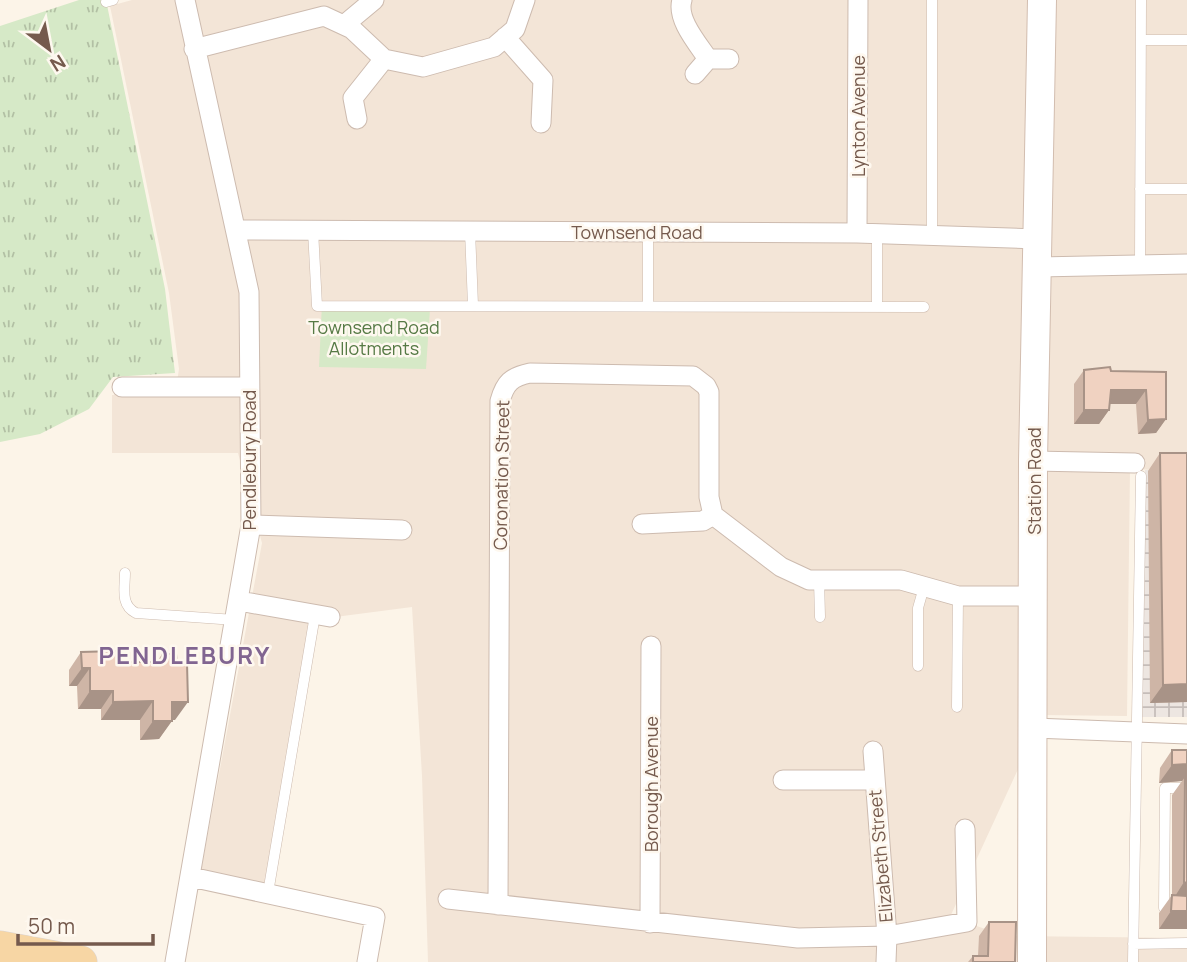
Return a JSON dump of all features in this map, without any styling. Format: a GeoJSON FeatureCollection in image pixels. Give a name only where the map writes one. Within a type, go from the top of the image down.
{"type":"FeatureCollection","features":[{"type":"Feature","properties":{"kind":"main road","name":"Station Road"},"geometry":{"type":"LineString","coordinates":[[1032,962],[1033,461],[1042,0]]}},
{"type":"Feature","properties":{"kind":"main road"},"geometry":{"type":"LineString","coordinates":[[0,947],[30,957],[81,962]]}},
{"type":"Feature","properties":{"kind":"street","name":"Pendlebury Road"},"geometry":{"type":"LineString","coordinates":[[175,962],[251,525],[249,292],[185,0]]}},
{"type":"Feature","properties":{"kind":"street"},"geometry":{"type":"LineString","coordinates":[[344,25],[374,0]]}},
{"type":"Feature","properties":{"kind":"street"},"geometry":{"type":"LineString","coordinates":[[194,49],[324,16],[344,25],[384,60],[423,67],[494,47],[515,29],[525,0]]}},
{"type":"Feature","properties":{"kind":"street"},"geometry":{"type":"LineString","coordinates":[[682,0],[680,6],[689,31],[708,60]]}},
{"type":"Feature","properties":{"kind":"street","name":"Lynton Avenue"},"geometry":{"type":"LineString","coordinates":[[857,233],[858,0]]}},
{"type":"Feature","properties":{"kind":"street"},"geometry":{"type":"LineString","coordinates":[[505,37],[543,80],[541,123]]}},
{"type":"Feature","properties":{"kind":"street"},"geometry":{"type":"LineString","coordinates":[[695,75],[708,60],[729,59]]}},
{"type":"Feature","properties":{"kind":"street"},"geometry":{"type":"LineString","coordinates":[[357,119],[353,98],[384,60]]}},
{"type":"Feature","properties":{"kind":"street","name":"Townsend Road"},"geometry":{"type":"LineString","coordinates":[[237,230],[877,233],[1037,239]]}},
{"type":"Feature","properties":{"kind":"street"},"geometry":{"type":"LineString","coordinates":[[1038,267],[1187,264]]}},
{"type":"Feature","properties":{"kind":"street","name":"Coronation Street"},"geometry":{"type":"LineString","coordinates":[[498,905],[500,401],[505,386],[518,375],[530,373],[693,376],[706,386],[709,392],[709,497],[713,515]]}},
{"type":"Feature","properties":{"kind":"street"},"geometry":{"type":"LineString","coordinates":[[122,387],[249,387]]}},
{"type":"Feature","properties":{"kind":"street"},"geometry":{"type":"LineString","coordinates":[[1033,461],[1138,469]]}},
{"type":"Feature","properties":{"kind":"street"},"geometry":{"type":"LineString","coordinates":[[642,524],[703,521],[713,515],[781,567],[797,576],[819,580],[901,580],[958,596],[1033,596]]}},
{"type":"Feature","properties":{"kind":"street"},"geometry":{"type":"LineString","coordinates":[[251,525],[402,530]]}},
{"type":"Feature","properties":{"kind":"street"},"geometry":{"type":"LineString","coordinates":[[237,611],[322,616]]}},
{"type":"Feature","properties":{"kind":"street","name":"Borough Avenue"},"geometry":{"type":"LineString","coordinates":[[650,923],[651,646]]}},
{"type":"Feature","properties":{"kind":"street"},"geometry":{"type":"LineString","coordinates":[[1034,728],[1187,734]]}},
{"type":"Feature","properties":{"kind":"street","name":"Elizabeth Street"},"geometry":{"type":"LineString","coordinates":[[873,751],[887,936],[886,962]]}},
{"type":"Feature","properties":{"kind":"street"},"geometry":{"type":"LineString","coordinates":[[783,780],[874,780]]}},
{"type":"Feature","properties":{"kind":"street"},"geometry":{"type":"LineString","coordinates":[[448,900],[798,938],[887,936],[967,922],[965,829]]}},
{"type":"Feature","properties":{"kind":"street"},"geometry":{"type":"LineString","coordinates":[[191,877],[375,917],[367,962]]}},
{"type":"Feature","properties":{"kind":"lane"},"geometry":{"type":"LineString","coordinates":[[932,0],[932,234]]}},
{"type":"Feature","properties":{"kind":"lane"},"geometry":{"type":"LineString","coordinates":[[1140,265],[1141,0]]}},
{"type":"Feature","properties":{"kind":"lane"},"geometry":{"type":"LineString","coordinates":[[1141,40],[1187,40]]}},
{"type":"Feature","properties":{"kind":"lane"},"geometry":{"type":"LineString","coordinates":[[1140,190],[1187,189]]}},
{"type":"Feature","properties":{"kind":"lane"},"geometry":{"type":"LineString","coordinates":[[313,230],[317,306],[648,304],[654,307],[924,307]]}},
{"type":"Feature","properties":{"kind":"lane"},"geometry":{"type":"LineString","coordinates":[[470,231],[473,305]]}},
{"type":"Feature","properties":{"kind":"lane"},"geometry":{"type":"LineString","coordinates":[[648,232],[648,304]]}},
{"type":"Feature","properties":{"kind":"lane"},"geometry":{"type":"LineString","coordinates":[[877,233],[877,307]]}},
{"type":"Feature","properties":{"kind":"lane"},"geometry":{"type":"LineString","coordinates":[[1133,962],[1138,469]]}},
{"type":"Feature","properties":{"kind":"lane"},"geometry":{"type":"LineString","coordinates":[[125,573],[124,599],[129,610],[136,613],[237,611]]}},
{"type":"Feature","properties":{"kind":"lane"},"geometry":{"type":"LineString","coordinates":[[819,580],[820,617]]}},
{"type":"Feature","properties":{"kind":"lane"},"geometry":{"type":"LineString","coordinates":[[918,666],[919,608],[924,587]]}},
{"type":"Feature","properties":{"kind":"lane"},"geometry":{"type":"LineString","coordinates":[[957,708],[958,596]]}},
{"type":"Feature","properties":{"kind":"lane"},"geometry":{"type":"LineString","coordinates":[[268,894],[322,616]]}},
{"type":"Feature","properties":{"kind":"lane"},"geometry":{"type":"LineString","coordinates":[[1187,788],[1165,788],[1164,908],[1187,908]]}},
{"type":"Feature","properties":{"kind":"lane"},"geometry":{"type":"LineString","coordinates":[[1133,944],[1187,943]]}},
{"type":"Feature","properties":{"kind":"shaded area"},"geometry":{"type":"Polygon","coordinates":[[[132,0],[1187,0],[1187,471],[1130,469],[1127,716],[1043,715],[950,917],[1006,936],[1187,938],[1187,962],[428,962],[422,776],[412,607],[312,620],[266,883],[201,871],[262,543],[238,453],[112,453],[112,395],[175,394],[179,369],[169,293],[110,6],[132,0]]]}},
{"type":"Feature","properties":{"kind":"shaded area"},"geometry":{"type":"Polygon","coordinates":[[[1145,470],[1187,471],[1187,717],[1142,717],[1145,470]]]}},
{"type":"Feature","properties":{"kind":"green space"},"geometry":{"type":"Polygon","coordinates":[[[79,0],[106,0],[165,289],[175,373],[113,377],[89,409],[40,434],[0,442],[0,26],[79,0]]]}},
{"type":"Feature","properties":{"kind":"green space","name":"Townsend Road Allotments"},"geometry":{"type":"Polygon","coordinates":[[[322,303],[430,309],[426,369],[319,367],[322,303]]]}},
{"type":"Feature","properties":{"kind":"building"},"geometry":{"type":"Polygon","coordinates":[[[1110,367],[1111,371],[1166,372],[1166,419],[1148,420],[1146,390],[1111,390],[1109,410],[1084,410],[1084,370],[1110,367]]]}},
{"type":"Feature","properties":{"kind":"building"},"geometry":{"type":"Polygon","coordinates":[[[1160,453],[1187,453],[1187,684],[1163,685],[1160,453]]]}},
{"type":"Feature","properties":{"kind":"building"},"geometry":{"type":"Polygon","coordinates":[[[117,651],[117,662],[162,662],[162,654],[176,654],[177,664],[187,663],[188,702],[172,702],[172,721],[153,721],[153,701],[113,702],[113,691],[90,691],[90,668],[82,668],[81,652],[117,651]]]}},
{"type":"Feature","properties":{"kind":"building"},"geometry":{"type":"Polygon","coordinates":[[[1172,750],[1187,750],[1187,764],[1172,765],[1172,750]]]}},
{"type":"Feature","properties":{"kind":"building"},"geometry":{"type":"Polygon","coordinates":[[[1187,777],[1187,883],[1184,882],[1187,777]]]}},
{"type":"Feature","properties":{"kind":"building"},"geometry":{"type":"Polygon","coordinates":[[[1172,895],[1187,896],[1187,911],[1171,911],[1172,895]]]}},
{"type":"Feature","properties":{"kind":"building"},"geometry":{"type":"Polygon","coordinates":[[[989,922],[1016,922],[1015,962],[973,962],[973,956],[988,956],[989,922]]]}},
{"type":"Feature","properties":{"kind":"district","name":"PENDLEBURY"},"geometry":{"type":"Point","coordinates":[185,654]}}]}
